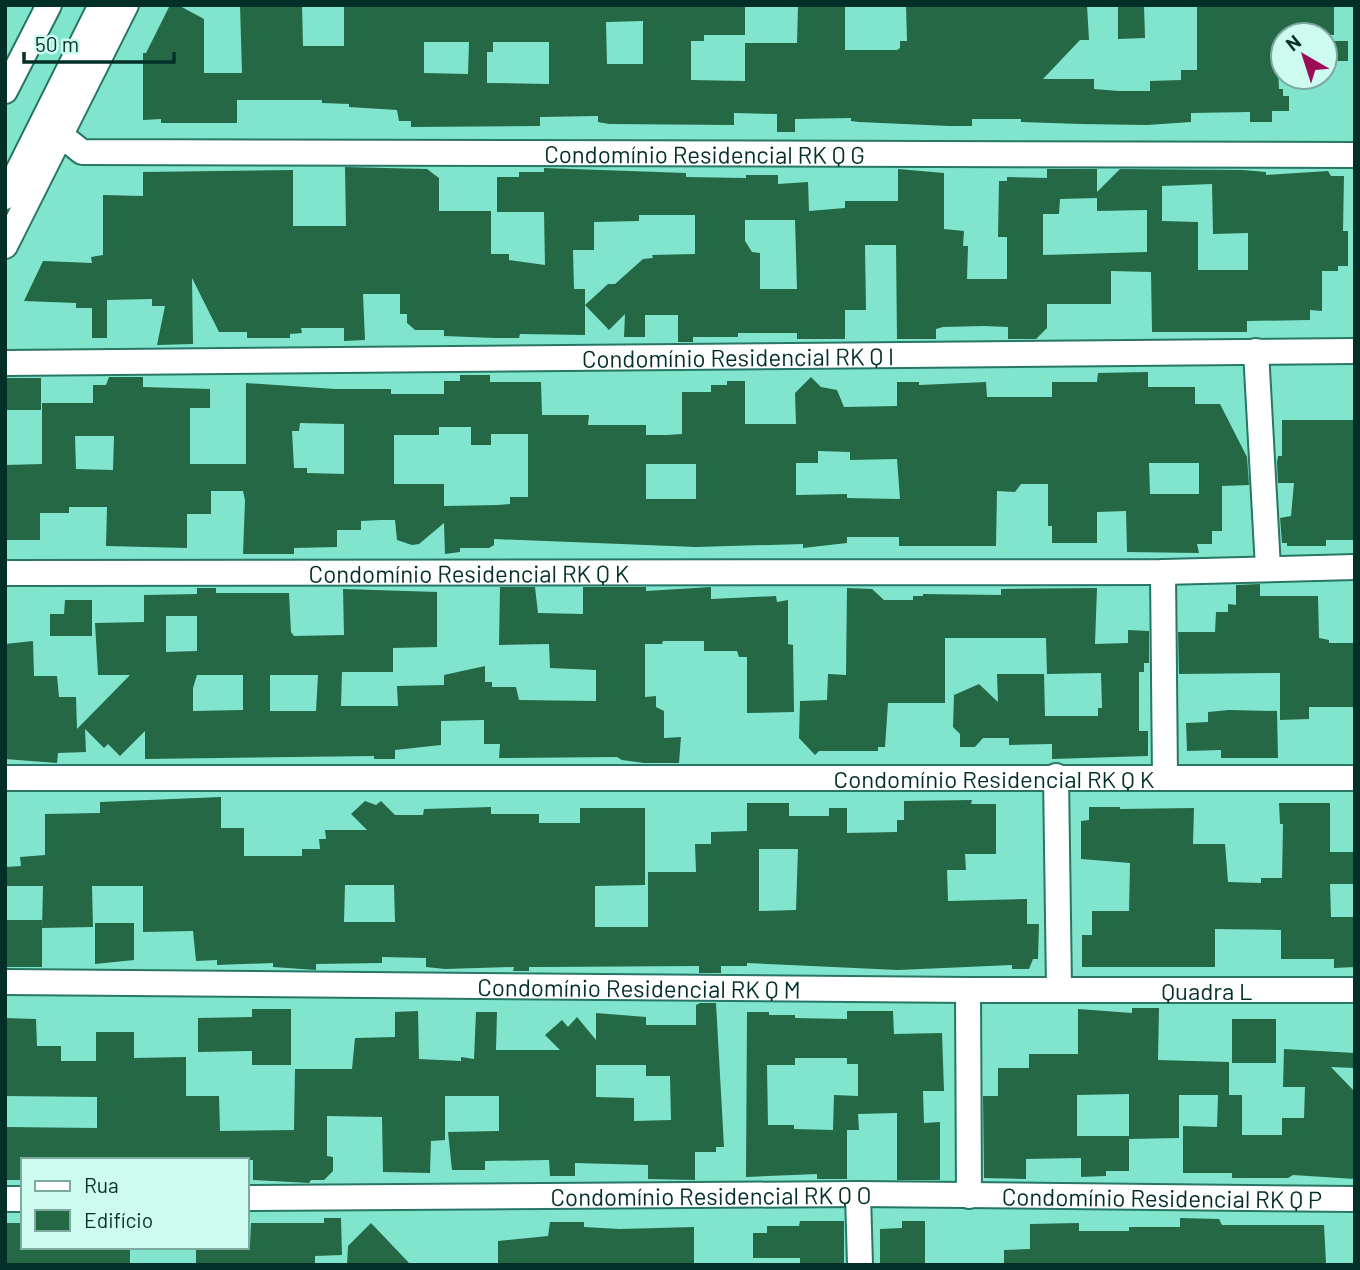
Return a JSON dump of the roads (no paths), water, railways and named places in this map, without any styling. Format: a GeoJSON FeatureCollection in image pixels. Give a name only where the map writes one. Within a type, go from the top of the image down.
{"type":"FeatureCollection","features":[{"type":"Feature","properties":{"kind":"street"},"geometry":{"type":"LineString","coordinates":[[5,91],[49,5]]}},
{"type":"Feature","properties":{"kind":"street"},"geometry":{"type":"LineString","coordinates":[[5,197],[101,5]]}},
{"type":"Feature","properties":{"kind":"street"},"geometry":{"type":"LineString","coordinates":[[5,246],[125,5]]}},
{"type":"Feature","properties":{"kind":"street"},"geometry":{"type":"LineString","coordinates":[[49,111],[62,132]]}},
{"type":"Feature","properties":{"kind":"street","name":"Condomínio Residencial RK Q G"},"geometry":{"type":"LineString","coordinates":[[62,132],[82,152],[1355,155]]}},
{"type":"Feature","properties":{"kind":"street"},"geometry":{"type":"LineString","coordinates":[[1256,351],[1268,568]]}},
{"type":"Feature","properties":{"kind":"street","name":"Condomínio Residencial RK Q I"},"geometry":{"type":"LineString","coordinates":[[5,363],[1355,351]]}},
{"type":"Feature","properties":{"kind":"street"},"geometry":{"type":"LineString","coordinates":[[1163,572],[1355,568]]}},
{"type":"Feature","properties":{"kind":"street","name":"Condomínio Residencial RK Q K"},"geometry":{"type":"LineString","coordinates":[[5,573],[1163,572],[1166,777],[5,778]]}},
{"type":"Feature","properties":{"kind":"street"},"geometry":{"type":"LineString","coordinates":[[1056,776],[1059,988]]}},
{"type":"Feature","properties":{"kind":"street"},"geometry":{"type":"LineString","coordinates":[[1166,777],[1355,778]]}},
{"type":"Feature","properties":{"kind":"street","name":"Condomínio Residencial RK Q M"},"geometry":{"type":"LineString","coordinates":[[5,982],[968,990],[1059,988]]}},
{"type":"Feature","properties":{"kind":"street","name":"Quadra L"},"geometry":{"type":"LineString","coordinates":[[1059,988],[1355,990]]}},
{"type":"Feature","properties":{"kind":"street"},"geometry":{"type":"LineString","coordinates":[[968,990],[970,1196]]}},
{"type":"Feature","properties":{"kind":"street"},"geometry":{"type":"LineString","coordinates":[[858,1194],[860,1265]]}},
{"type":"Feature","properties":{"kind":"street","name":"Condomínio Residencial RK Q O"},"geometry":{"type":"LineString","coordinates":[[248,1198],[858,1194],[970,1196]]}},
{"type":"Feature","properties":{"kind":"street","name":"Condomínio Residencial RK Q P"},"geometry":{"type":"LineString","coordinates":[[970,1196],[1355,1199]]}}]}
